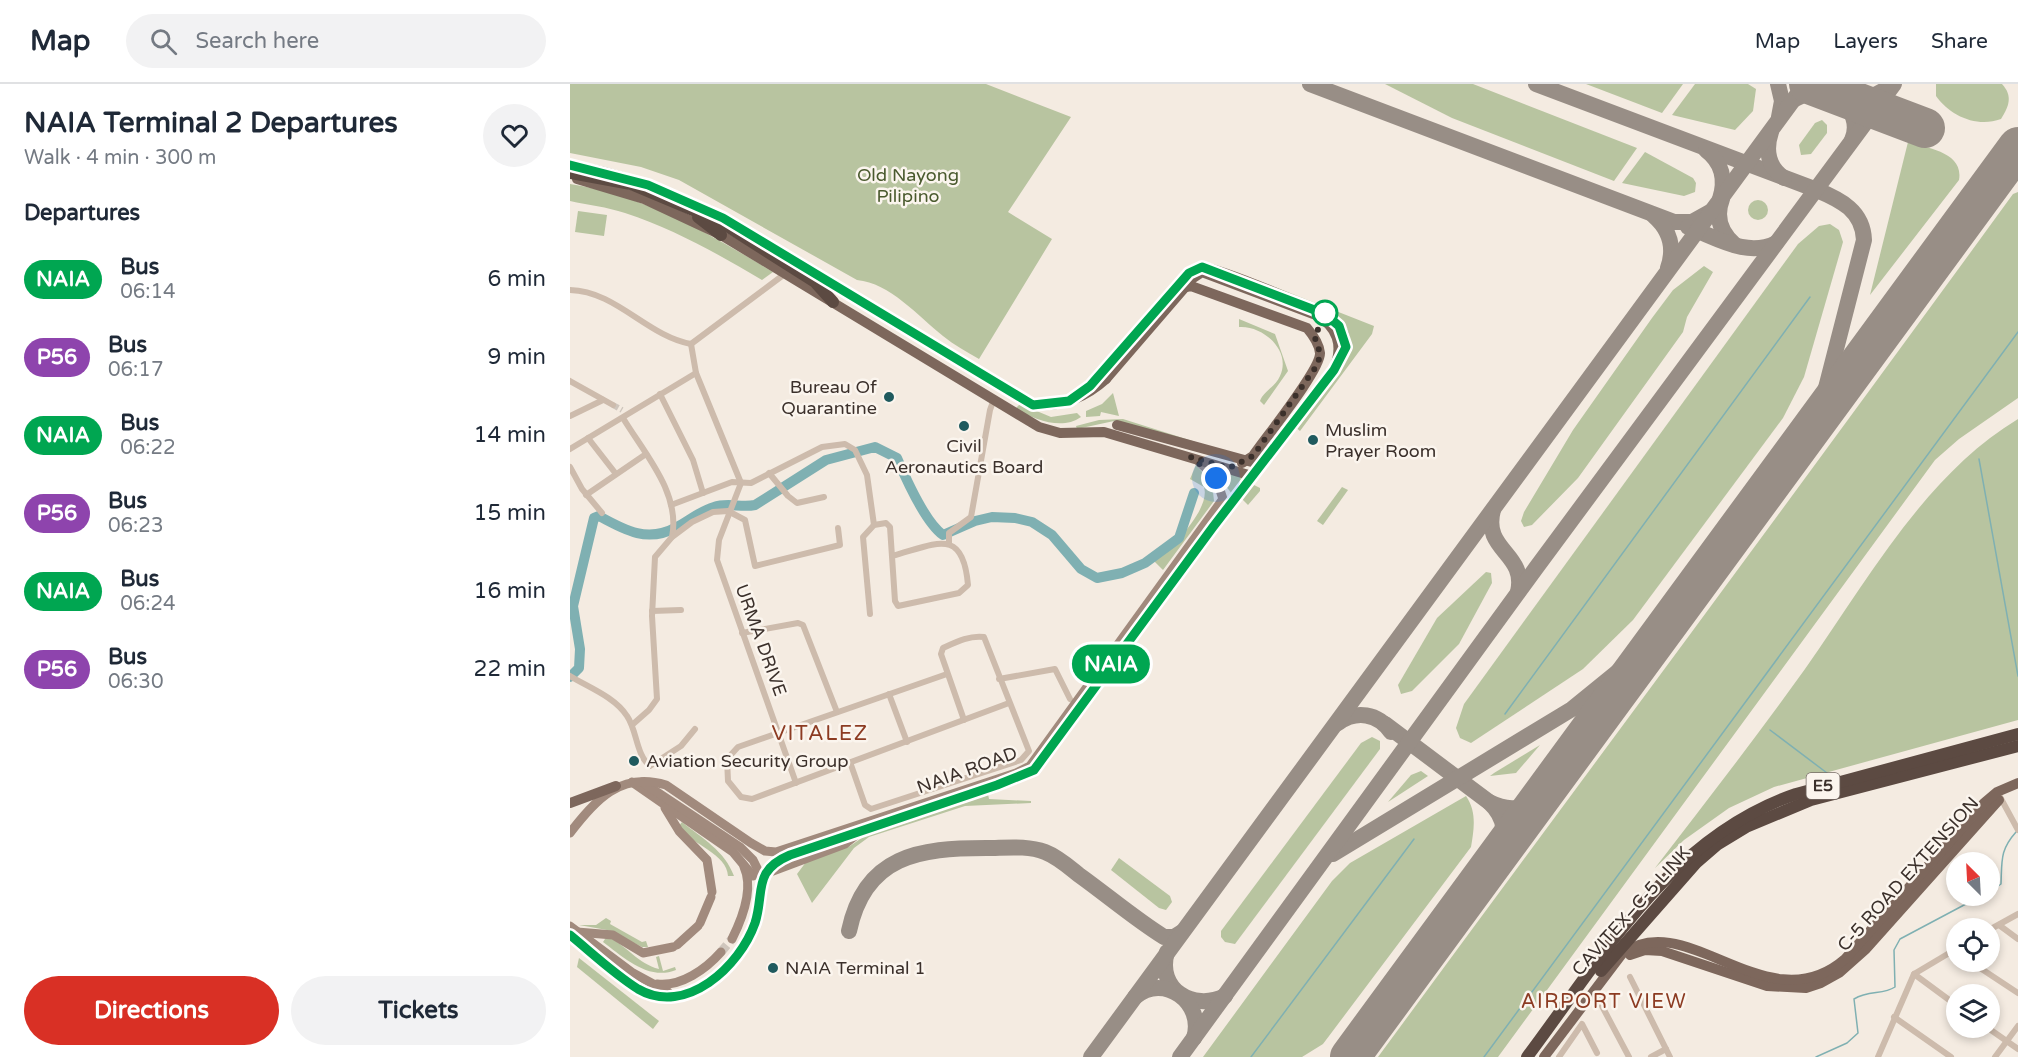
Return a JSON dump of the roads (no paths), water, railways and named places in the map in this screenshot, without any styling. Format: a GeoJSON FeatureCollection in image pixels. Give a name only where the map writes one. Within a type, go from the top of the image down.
{"type":"FeatureCollection","features":[{"type":"Feature","properties":{"kind":"highway"},"geometry":{"type":"LineString","coordinates":[[570,173],[610,182],[693,215],[721,235]]}},
{"type":"Feature","properties":{"kind":"highway"},"geometry":{"type":"LineString","coordinates":[[610,182],[631,184],[719,221],[815,282],[833,302]]}},
{"type":"Feature","properties":{"kind":"highway","name":"CAVITEX–C-5 LINK"},"geometry":{"type":"LineString","coordinates":[[1527,1057],[1653,890],[1697,848],[1725,827],[1761,807],[1806,790],[2018,734]]}},
{"type":"Feature","properties":{"kind":"highway","name":"CAVITEX–C-5 LINK"},"geometry":{"type":"LineString","coordinates":[[1535,1057],[1588,986],[1662,899],[1696,863],[1727,838],[1763,818],[1800,804],[2018,746]]}},
{"type":"Feature","properties":{"kind":"main road"},"geometry":{"type":"LineString","coordinates":[[570,165],[628,178],[668,191],[723,218],[1033,405],[1069,401],[1095,390],[1193,278],[1202,272],[1325,320],[1338,342],[1338,358],[1334,368],[1259,464],[1117,425],[1088,431]]}},
{"type":"Feature","properties":{"kind":"main road","name":"NAIA ROAD"},"geometry":{"type":"LineString","coordinates":[[570,178],[644,199],[721,235],[1039,427],[1060,433],[1088,431],[1120,436],[1252,476]]}},
{"type":"Feature","properties":{"kind":"main road"},"geometry":{"type":"LineString","coordinates":[[1069,401],[1090,386],[1193,270],[1202,267],[1256,286],[1328,316],[1339,326],[1346,347],[1341,360],[1252,476]]}},
{"type":"Feature","properties":{"kind":"main road"},"geometry":{"type":"LineString","coordinates":[[1174,289],[1191,286],[1307,328],[1314,335],[1320,353],[1313,373],[1253,456],[1229,468]]}},
{"type":"Feature","properties":{"kind":"main road"},"geometry":{"type":"LineString","coordinates":[[1246,306],[1256,286]]}},
{"type":"Feature","properties":{"kind":"main road"},"geometry":{"type":"LineString","coordinates":[[1314,335],[1328,316]]}},
{"type":"Feature","properties":{"kind":"main road"},"geometry":{"type":"LineString","coordinates":[[1313,373],[1321,387]]}},
{"type":"Feature","properties":{"kind":"main road"},"geometry":{"type":"LineString","coordinates":[[1009,409],[1017,395]]}},
{"type":"Feature","properties":{"kind":"main road"},"geometry":{"type":"LineString","coordinates":[[1272,428],[1284,436]]}},
{"type":"Feature","properties":{"kind":"main road"},"geometry":{"type":"LineString","coordinates":[[1252,476],[1253,456]]}},
{"type":"Feature","properties":{"kind":"main road","name":"C-5 ROAD EXTENSION"},"geometry":{"type":"LineString","coordinates":[[1594,991],[1622,954],[1635,945],[1655,940],[1753,973],[1780,979],[1805,979],[1818,976],[1845,959],[1984,803],[2018,783]]}},
{"type":"Feature","properties":{"kind":"main road"},"geometry":{"type":"LineString","coordinates":[[570,803],[616,786]]}},
{"type":"Feature","properties":{"kind":"main road","name":"C-5 ROAD EXTENSION"},"geometry":{"type":"LineString","coordinates":[[1594,991],[1622,961],[1645,950],[1667,952],[1767,986],[1806,988],[1821,983],[1839,973],[1866,949],[1999,795],[2018,790]]}},
{"type":"Feature","properties":{"kind":"main road"},"geometry":{"type":"LineString","coordinates":[[1544,1057],[1594,991]]}},
{"type":"Feature","properties":{"kind":"street"},"geometry":{"type":"LineString","coordinates":[[691,344],[786,273]]}},
{"type":"Feature","properties":{"kind":"street"},"geometry":{"type":"LineString","coordinates":[[570,290],[595,294],[669,336],[691,344]]}},
{"type":"Feature","properties":{"kind":"street"},"geometry":{"type":"LineString","coordinates":[[691,344],[696,373],[741,483]]}},
{"type":"Feature","properties":{"kind":"street"},"geometry":{"type":"LineString","coordinates":[[570,449],[696,373]]}},
{"type":"Feature","properties":{"kind":"street"},"geometry":{"type":"LineString","coordinates":[[570,381],[613,405]]}},
{"type":"Feature","properties":{"kind":"street"},"geometry":{"type":"LineString","coordinates":[[660,394],[687,446],[703,493]]}},
{"type":"Feature","properties":{"kind":"street"},"geometry":{"type":"LineString","coordinates":[[949,544],[948,534],[971,517],[988,418],[994,399]]}},
{"type":"Feature","properties":{"kind":"street"},"geometry":{"type":"LineString","coordinates":[[570,417],[603,400]]}},
{"type":"Feature","properties":{"kind":"street"},"geometry":{"type":"LineString","coordinates":[[622,410],[629,414]]}},
{"type":"Feature","properties":{"kind":"street"},"geometry":{"type":"LineString","coordinates":[[623,418],[664,485],[671,505],[673,530]]}},
{"type":"Feature","properties":{"kind":"street"},"geometry":{"type":"LineString","coordinates":[[588,438],[616,474]]}},
{"type":"Feature","properties":{"kind":"street"},"geometry":{"type":"LineString","coordinates":[[671,505],[732,482],[751,483],[822,447],[838,444],[855,450],[867,475],[874,525]]}},
{"type":"Feature","properties":{"kind":"street"},"geometry":{"type":"LineString","coordinates":[[586,495],[646,454]]}},
{"type":"Feature","properties":{"kind":"street","name":"NAIA ROAD"},"geometry":{"type":"LineString","coordinates":[[637,782],[666,785],[751,843],[765,851],[776,852],[1016,773],[1030,766],[1223,499],[1216,478],[1191,457]]}},
{"type":"Feature","properties":{"kind":"street"},"geometry":{"type":"LineString","coordinates":[[570,468],[586,495],[602,513]]}},
{"type":"Feature","properties":{"kind":"street"},"geometry":{"type":"LineString","coordinates":[[769,473],[797,502],[824,497]]}},
{"type":"Feature","properties":{"kind":"street","name":"NAIA ROAD"},"geometry":{"type":"LineString","coordinates":[[758,877],[783,858],[1034,770],[1252,476]]}},
{"type":"Feature","properties":{"kind":"street","name":"URMA DRIVE"},"geometry":{"type":"LineString","coordinates":[[741,483],[730,506],[717,546],[717,560],[796,783]]}},
{"type":"Feature","properties":{"kind":"street"},"geometry":{"type":"LineString","coordinates":[[632,725],[649,710],[657,699],[652,611],[653,563],[673,530],[730,506],[745,520],[755,566],[840,545],[838,528]]}},
{"type":"Feature","properties":{"kind":"street"},"geometry":{"type":"LineString","coordinates":[[870,614],[863,537],[874,525],[889,525],[892,556],[898,606],[960,593],[968,585],[961,552],[949,544],[892,556]]}},
{"type":"Feature","properties":{"kind":"street"},"geometry":{"type":"LineString","coordinates":[[652,611],[681,610]]}},
{"type":"Feature","properties":{"kind":"street"},"geometry":{"type":"LineString","coordinates":[[742,633],[798,623],[803,625],[837,712]]}},
{"type":"Feature","properties":{"kind":"street"},"geometry":{"type":"LineString","coordinates":[[850,762],[865,805],[871,809],[1021,760],[1029,751],[984,637],[976,636],[944,648],[941,654],[964,720]]}},
{"type":"Feature","properties":{"kind":"street"},"geometry":{"type":"LineString","coordinates":[[999,679],[1055,669],[1070,699]]}},
{"type":"Feature","properties":{"kind":"street"},"geometry":{"type":"LineString","coordinates":[[947,674],[777,732],[733,750],[725,765],[728,781],[736,794],[746,799],[796,783],[1009,704]]}},
{"type":"Feature","properties":{"kind":"street"},"geometry":{"type":"LineString","coordinates":[[570,676],[620,707],[632,725],[645,760],[650,766],[681,746],[695,729]]}},
{"type":"Feature","properties":{"kind":"street"},"geometry":{"type":"LineString","coordinates":[[889,694],[907,742]]}},
{"type":"Feature","properties":{"kind":"street"},"geometry":{"type":"LineString","coordinates":[[637,782],[657,800],[726,848],[758,877]]}},
{"type":"Feature","properties":{"kind":"street"},"geometry":{"type":"LineString","coordinates":[[570,833],[594,802],[616,786],[637,782],[705,823],[749,856],[758,877],[756,921],[743,949],[723,972],[702,987],[675,996],[653,994],[639,989],[600,959],[573,933],[570,926]]}},
{"type":"Feature","properties":{"kind":"street"},"geometry":{"type":"LineString","coordinates":[[1999,795],[2015,818],[2018,829]]}},
{"type":"Feature","properties":{"kind":"street"},"geometry":{"type":"LineString","coordinates":[[573,933],[613,935],[643,953],[675,946],[699,925],[711,894],[711,874],[707,860],[679,831],[657,800]]}},
{"type":"Feature","properties":{"kind":"street"},"geometry":{"type":"LineString","coordinates":[[758,887],[777,868],[845,844],[860,832]]}},
{"type":"Feature","properties":{"kind":"street"},"geometry":{"type":"LineString","coordinates":[[732,939],[746,897],[747,873],[742,862]]}},
{"type":"Feature","properties":{"kind":"street"},"geometry":{"type":"LineString","coordinates":[[2000,924],[2018,914]]}},
{"type":"Feature","properties":{"kind":"street"},"geometry":{"type":"LineString","coordinates":[[2000,926],[2018,939]]}},
{"type":"Feature","properties":{"kind":"street"},"geometry":{"type":"LineString","coordinates":[[573,933],[648,982],[668,992]]}},
{"type":"Feature","properties":{"kind":"street"},"geometry":{"type":"LineString","coordinates":[[648,982],[662,985],[674,983],[696,973],[722,952]]}},
{"type":"Feature","properties":{"kind":"street"},"geometry":{"type":"LineString","coordinates":[[1878,1057],[1914,974],[1946,956]]}},
{"type":"Feature","properties":{"kind":"street"},"geometry":{"type":"LineString","coordinates":[[1986,972],[2018,993]]}},
{"type":"Feature","properties":{"kind":"street"},"geometry":{"type":"LineString","coordinates":[[1914,974],[1946,998]]}},
{"type":"Feature","properties":{"kind":"street"},"geometry":{"type":"LineString","coordinates":[[1630,977],[1670,1057]]}},
{"type":"Feature","properties":{"kind":"street"},"geometry":{"type":"LineString","coordinates":[[1594,991],[1629,1057]]}},
{"type":"Feature","properties":{"kind":"street"},"geometry":{"type":"LineString","coordinates":[[1894,1017],[1951,1057]]}},
{"type":"Feature","properties":{"kind":"street"},"geometry":{"type":"LineString","coordinates":[[1558,1057],[1582,1024],[1597,1053]]}},
{"type":"Feature","properties":{"kind":"street"},"geometry":{"type":"LineString","coordinates":[[1995,1057],[2018,1026]]}},
{"type":"Feature","properties":{"kind":"street"},"geometry":{"type":"LineString","coordinates":[[2000,1036],[2018,1049]]}},
{"type":"Feature","properties":{"kind":"street"},"geometry":{"type":"LineString","coordinates":[[1651,1057],[1666,1049]]}},
{"type":"Feature","properties":{"kind":"waterway"},"geometry":{"type":"LineString","coordinates":[[1505,714],[1810,297]]}},
{"type":"Feature","properties":{"kind":"waterway"},"geometry":{"type":"LineString","coordinates":[[1484,1057],[2018,332]]}},
{"type":"Feature","properties":{"kind":"waterway"},"geometry":{"type":"LineString","coordinates":[[570,677],[579,668],[580,649],[573,606],[594,518],[599,516],[637,533],[647,535],[666,532],[714,507],[755,505],[826,460],[875,447],[897,458],[923,511],[943,535],[975,521],[992,517],[1015,518],[1032,522],[1052,535],[1081,569],[1097,578],[1122,573],[1145,563],[1179,538],[1194,493]]}},
{"type":"Feature","properties":{"kind":"waterway"},"geometry":{"type":"LineString","coordinates":[[1979,459],[2018,676]]}},
{"type":"Feature","properties":{"kind":"waterway"},"geometry":{"type":"LineString","coordinates":[[1770,730],[1827,773]]}},
{"type":"Feature","properties":{"kind":"waterway"},"geometry":{"type":"LineString","coordinates":[[2000,885],[2004,850],[2016,832]]}},
{"type":"Feature","properties":{"kind":"waterway"},"geometry":{"type":"LineString","coordinates":[[1251,1057],[1414,839]]}},
{"type":"Feature","properties":{"kind":"waterway"},"geometry":{"type":"LineString","coordinates":[[1816,1057],[1847,1043],[1858,1033],[1854,999],[1895,987],[1894,950],[1900,939],[1962,906]]}},
{"type":"Feature","properties":{"kind":"tunnel"},"geometry":{"type":"LineString","coordinates":[[613,405],[622,410]]}},
{"type":"Feature","properties":{"kind":"tunnel"},"geometry":{"type":"LineString","coordinates":[[721,952],[732,939]]}},
{"type":"Feature","properties":{"kind":"place","name":"Bureau Of Quarantine"},"geometry":{"type":"Point","coordinates":[889,397]}},
{"type":"Feature","properties":{"kind":"place","name":"Civil Aeronautics Board"},"geometry":{"type":"Point","coordinates":[964,426]}},
{"type":"Feature","properties":{"kind":"place","name":"Muslim Prayer Room"},"geometry":{"type":"Point","coordinates":[1313,440]}},
{"type":"Feature","properties":{"kind":"place","name":"Aviation Security Group"},"geometry":{"type":"Point","coordinates":[634,761]}},
{"type":"Feature","properties":{"kind":"place","name":"NAIA Terminal 1"},"geometry":{"type":"Point","coordinates":[773,968]}},
{"type":"Feature","properties":{"kind":"district","name":"VITALEZ"},"geometry":{"type":"Point","coordinates":[820,733]}},
{"type":"Feature","properties":{"kind":"district","name":"AIRPORT VIEW"},"geometry":{"type":"Point","coordinates":[1604,1002]}},
{"type":"Feature","properties":{"kind":"park label","name":"Old Nayong Pilipino"},"geometry":{"type":"Point","coordinates":[908,185]}}]}
